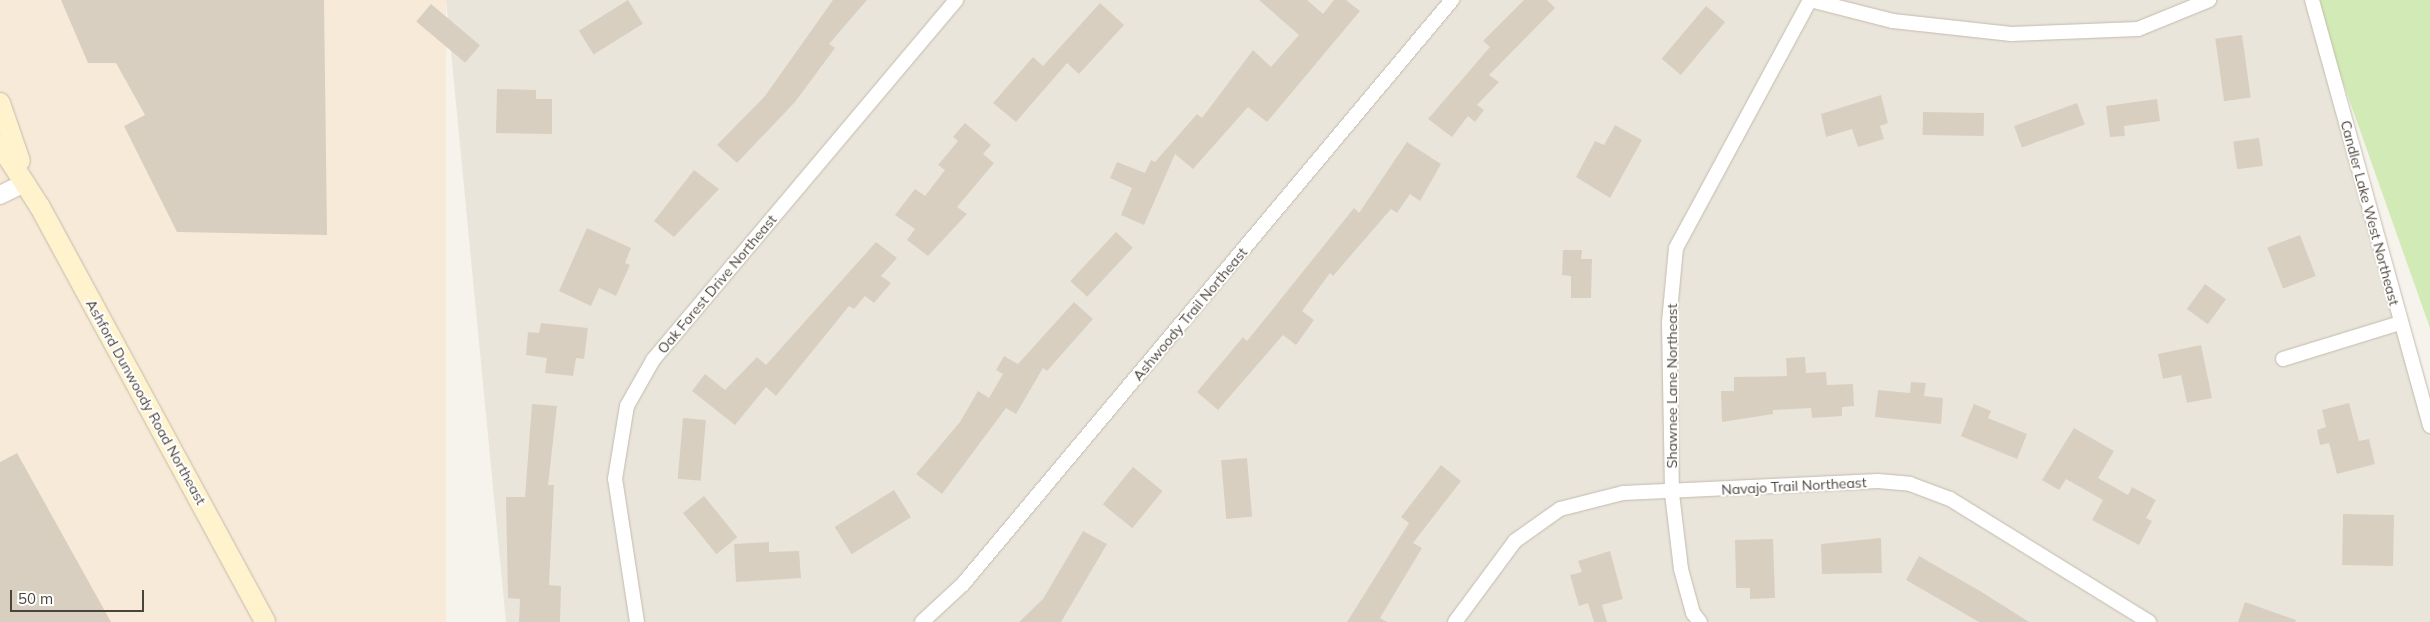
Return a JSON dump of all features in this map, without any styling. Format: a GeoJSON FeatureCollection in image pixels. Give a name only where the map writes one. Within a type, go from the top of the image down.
{"type":"FeatureCollection","features":[{"type":"Feature","properties":{"kind":"main road","name":"Ashford Dunwoody Road Northeast"},"geometry":{"type":"LineString","coordinates":[[0,104],[25,183]]}},
{"type":"Feature","properties":{"kind":"main road","name":"Ashford Dunwoody Road Northeast"},"geometry":{"type":"LineString","coordinates":[[0,145],[25,183],[265,622]]}},
{"type":"Feature","properties":{"kind":"street","name":"Oak Forest Drive Northeast"},"geometry":{"type":"LineString","coordinates":[[637,622],[615,478],[627,406],[653,360],[956,0]]}},
{"type":"Feature","properties":{"kind":"street","name":"Ashwoody Trail Northeast"},"geometry":{"type":"LineString","coordinates":[[922,622],[962,584],[1452,0]]}},
{"type":"Feature","properties":{"kind":"street"},"geometry":{"type":"LineString","coordinates":[[1810,0],[1893,21],[2011,34],[2138,29],[2210,0]]}},
{"type":"Feature","properties":{"kind":"street","name":"Shawnee Lane Northeast"},"geometry":{"type":"LineString","coordinates":[[1700,622],[1693,613],[1681,569],[1672,493],[1668,322],[1676,248],[1810,0]]}},
{"type":"Feature","properties":{"kind":"street","name":"Candler Lake West Northeast"},"geometry":{"type":"LineString","coordinates":[[2312,0],[2430,426]]}},
{"type":"Feature","properties":{"kind":"street"},"geometry":{"type":"LineString","coordinates":[[0,195],[25,183]]}},
{"type":"Feature","properties":{"kind":"street"},"geometry":{"type":"LineString","coordinates":[[2283,359],[2400,323]]}},
{"type":"Feature","properties":{"kind":"street","name":"Navajo Trail Northeast"},"geometry":{"type":"LineString","coordinates":[[1455,622],[1515,541],[1560,509],[1623,493],[1672,493],[1878,481],[1910,484],[1950,499],[2149,622]]}},
{"type":"Feature","properties":{"kind":"shaded area"},"geometry":{"type":"Polygon","coordinates":[[[0,0],[446,0],[446,622],[0,622],[0,0]]]}},
{"type":"Feature","properties":{"kind":"shaded area"},"geometry":{"type":"Polygon","coordinates":[[[446,0],[2315,0],[2430,397],[2430,622],[506,622],[446,0]]]}},
{"type":"Feature","properties":{"kind":"green space"},"geometry":{"type":"Polygon","coordinates":[[[2315,0],[2430,0],[2430,328],[2316,6],[2315,0]]]}},
{"type":"Feature","properties":{"kind":"building"},"geometry":{"type":"Polygon","coordinates":[[[61,0],[324,0],[327,235],[177,232],[124,126],[145,115],[116,63],[88,63],[61,0]]]}},
{"type":"Feature","properties":{"kind":"building"},"geometry":{"type":"Polygon","coordinates":[[[628,0],[643,24],[594,54],[579,31],[628,0]]]}},
{"type":"Feature","properties":{"kind":"building"},"geometry":{"type":"Polygon","coordinates":[[[833,0],[867,0],[829,44],[835,48],[795,102],[737,163],[717,145],[765,96],[833,0]]]}},
{"type":"Feature","properties":{"kind":"building"},"geometry":{"type":"Polygon","coordinates":[[[1259,0],[1307,0],[1323,14],[1334,0],[1346,0],[1360,11],[1267,122],[1248,107],[1193,169],[1175,154],[1144,225],[1121,215],[1132,188],[1110,178],[1117,162],[1145,173],[1151,160],[1155,162],[1197,114],[1202,118],[1253,50],[1271,67],[1299,35],[1259,0]]]}},
{"type":"Feature","properties":{"kind":"building"},"geometry":{"type":"Polygon","coordinates":[[[1524,0],[1547,0],[1555,8],[1489,75],[1499,82],[1477,105],[1484,110],[1475,122],[1468,116],[1452,137],[1428,119],[1490,47],[1483,41],[1524,0]]]}},
{"type":"Feature","properties":{"kind":"building"},"geometry":{"type":"Polygon","coordinates":[[[1100,3],[1124,25],[1079,74],[1067,63],[1016,122],[993,103],[1033,57],[1043,66],[1100,3]]]}},
{"type":"Feature","properties":{"kind":"building"},"geometry":{"type":"Polygon","coordinates":[[[431,4],[480,45],[465,63],[416,22],[431,4]]]}},
{"type":"Feature","properties":{"kind":"building"},"geometry":{"type":"Polygon","coordinates":[[[1706,6],[1725,22],[1681,75],[1662,59],[1706,6]]]}},
{"type":"Feature","properties":{"kind":"building"},"geometry":{"type":"Polygon","coordinates":[[[2242,35],[2251,97],[2224,101],[2215,39],[2242,35]]]}},
{"type":"Feature","properties":{"kind":"building"},"geometry":{"type":"Polygon","coordinates":[[[497,89],[536,90],[536,99],[552,99],[552,134],[496,133],[497,89]]]}},
{"type":"Feature","properties":{"kind":"building"},"geometry":{"type":"Polygon","coordinates":[[[1881,95],[1888,123],[1880,126],[1884,139],[1858,147],[1852,129],[1826,137],[1821,114],[1881,95]]]}},
{"type":"Feature","properties":{"kind":"building"},"geometry":{"type":"Polygon","coordinates":[[[2157,99],[2160,121],[2124,126],[2125,136],[2110,137],[2106,106],[2157,99]]]}},
{"type":"Feature","properties":{"kind":"building"},"geometry":{"type":"Polygon","coordinates":[[[2077,103],[2085,125],[2022,148],[2014,126],[2077,103]]]}},
{"type":"Feature","properties":{"kind":"building"},"geometry":{"type":"Polygon","coordinates":[[[1923,112],[1984,113],[1984,136],[1923,135],[1923,112]]]}},
{"type":"Feature","properties":{"kind":"building"},"geometry":{"type":"Polygon","coordinates":[[[965,123],[991,145],[983,154],[994,163],[957,207],[967,214],[928,256],[907,240],[915,229],[895,215],[915,189],[925,196],[945,170],[938,165],[958,141],[953,137],[965,123]]]}},
{"type":"Feature","properties":{"kind":"building"},"geometry":{"type":"Polygon","coordinates":[[[1615,125],[1642,140],[1610,198],[1576,177],[1595,141],[1604,145],[1615,125]]]}},
{"type":"Feature","properties":{"kind":"building"},"geometry":{"type":"Polygon","coordinates":[[[2259,138],[2263,166],[2237,169],[2233,142],[2259,138]]]}},
{"type":"Feature","properties":{"kind":"building"},"geometry":{"type":"Polygon","coordinates":[[[1407,142],[1441,164],[1420,201],[1410,194],[1397,213],[1391,209],[1333,276],[1330,273],[1302,311],[1314,320],[1296,345],[1283,335],[1218,410],[1197,392],[1243,337],[1247,341],[1354,208],[1359,213],[1407,142]]]}},
{"type":"Feature","properties":{"kind":"building"},"geometry":{"type":"Polygon","coordinates":[[[694,170],[719,189],[674,237],[654,221],[694,170]]]}},
{"type":"Feature","properties":{"kind":"building"},"geometry":{"type":"Polygon","coordinates":[[[587,228],[631,248],[625,263],[630,265],[616,296],[599,288],[591,306],[559,291],[587,228]]]}},
{"type":"Feature","properties":{"kind":"building"},"geometry":{"type":"Polygon","coordinates":[[[1116,232],[1133,248],[1087,297],[1070,281],[1116,232]]]}},
{"type":"Feature","properties":{"kind":"building"},"geometry":{"type":"Polygon","coordinates":[[[2300,235],[2316,276],[2283,289],[2267,248],[2300,235]]]}},
{"type":"Feature","properties":{"kind":"building"},"geometry":{"type":"Polygon","coordinates":[[[876,242],[897,258],[881,276],[891,283],[874,303],[865,296],[854,309],[849,306],[776,396],[766,387],[735,425],[692,391],[705,374],[725,390],[757,357],[766,365],[876,242]]]}},
{"type":"Feature","properties":{"kind":"building"},"geometry":{"type":"Polygon","coordinates":[[[1563,250],[1582,250],[1581,259],[1592,259],[1591,298],[1571,298],[1571,276],[1562,275],[1563,250]]]}},
{"type":"Feature","properties":{"kind":"building"},"geometry":{"type":"Polygon","coordinates":[[[2205,284],[2226,299],[2208,324],[2187,309],[2205,284]]]}},
{"type":"Feature","properties":{"kind":"building"},"geometry":{"type":"Polygon","coordinates":[[[1074,302],[1093,319],[1047,371],[1043,368],[1016,414],[1006,408],[942,494],[916,474],[960,422],[978,391],[989,398],[1003,374],[996,370],[1004,356],[1018,364],[1074,302]]]}},
{"type":"Feature","properties":{"kind":"building"},"geometry":{"type":"Polygon","coordinates":[[[541,323],[588,328],[584,359],[576,358],[573,376],[545,373],[547,358],[526,355],[528,332],[539,333],[541,323]]]}},
{"type":"Feature","properties":{"kind":"building"},"geometry":{"type":"Polygon","coordinates":[[[2201,345],[2212,398],[2187,403],[2181,375],[2163,379],[2158,354],[2201,345]]]}},
{"type":"Feature","properties":{"kind":"building"},"geometry":{"type":"Polygon","coordinates":[[[1805,357],[1806,373],[1826,372],[1827,385],[1853,384],[1854,406],[1842,407],[1842,416],[1812,418],[1811,408],[1773,410],[1773,414],[1722,422],[1721,391],[1734,391],[1734,377],[1787,376],[1786,358],[1805,357]]]}},
{"type":"Feature","properties":{"kind":"building"},"geometry":{"type":"Polygon","coordinates":[[[1911,382],[1926,383],[1924,396],[1943,398],[1941,424],[1875,417],[1878,390],[1910,393],[1911,382]]]}},
{"type":"Feature","properties":{"kind":"building"},"geometry":{"type":"Polygon","coordinates":[[[2349,403],[2359,441],[2369,439],[2375,464],[2337,474],[2329,443],[2320,445],[2317,430],[2326,427],[2322,410],[2349,403]]]}},
{"type":"Feature","properties":{"kind":"building"},"geometry":{"type":"Polygon","coordinates":[[[532,404],[557,406],[548,485],[554,485],[549,585],[561,586],[560,622],[519,622],[520,599],[508,598],[506,497],[525,497],[532,404]]]}},
{"type":"Feature","properties":{"kind":"building"},"geometry":{"type":"Polygon","coordinates":[[[1974,404],[1991,411],[1988,418],[2027,434],[2017,459],[1961,436],[1974,404]]]}},
{"type":"Feature","properties":{"kind":"building"},"geometry":{"type":"Polygon","coordinates":[[[683,418],[706,420],[701,481],[678,479],[683,418]]]}},
{"type":"Feature","properties":{"kind":"building"},"geometry":{"type":"Polygon","coordinates":[[[2074,428],[2114,451],[2098,478],[2128,495],[2132,487],[2156,500],[2146,518],[2152,521],[2139,545],[2092,520],[2103,500],[2066,479],[2059,490],[2042,480],[2074,428]]]}},
{"type":"Feature","properties":{"kind":"building"},"geometry":{"type":"Polygon","coordinates":[[[17,453],[111,622],[0,622],[0,462],[17,453]]]}},
{"type":"Feature","properties":{"kind":"building"},"geometry":{"type":"Polygon","coordinates":[[[1247,458],[1252,517],[1226,519],[1221,460],[1247,458]]]}},
{"type":"Feature","properties":{"kind":"building"},"geometry":{"type":"Polygon","coordinates":[[[1441,465],[1461,481],[1413,543],[1422,548],[1380,618],[1387,622],[1347,622],[1409,523],[1401,517],[1441,465]]]}},
{"type":"Feature","properties":{"kind":"building"},"geometry":{"type":"Polygon","coordinates":[[[1133,467],[1163,491],[1132,528],[1103,504],[1133,467]]]}},
{"type":"Feature","properties":{"kind":"building"},"geometry":{"type":"Polygon","coordinates":[[[894,490],[911,517],[852,554],[835,527],[894,490]]]}},
{"type":"Feature","properties":{"kind":"building"},"geometry":{"type":"Polygon","coordinates":[[[704,496],[737,537],[716,554],[683,513],[704,496]]]}},
{"type":"Feature","properties":{"kind":"building"},"geometry":{"type":"Polygon","coordinates":[[[2343,514],[2394,515],[2393,566],[2342,565],[2343,514]]]}},
{"type":"Feature","properties":{"kind":"building"},"geometry":{"type":"Polygon","coordinates":[[[1083,531],[1107,544],[1061,622],[1019,622],[1043,599],[1083,531]]]}},
{"type":"Feature","properties":{"kind":"building"},"geometry":{"type":"Polygon","coordinates":[[[1881,538],[1882,573],[1822,574],[1821,544],[1881,538]]]}},
{"type":"Feature","properties":{"kind":"building"},"geometry":{"type":"Polygon","coordinates":[[[1773,539],[1775,598],[1750,599],[1750,588],[1736,588],[1735,540],[1773,539]]]}},
{"type":"Feature","properties":{"kind":"building"},"geometry":{"type":"Polygon","coordinates":[[[769,542],[769,552],[799,551],[801,578],[736,582],[734,544],[769,542]]]}},
{"type":"Feature","properties":{"kind":"building"},"geometry":{"type":"Polygon","coordinates":[[[1610,551],[1623,599],[1602,605],[1607,622],[1594,622],[1588,603],[1579,606],[1570,575],[1582,572],[1578,561],[1610,551]]]}},
{"type":"Feature","properties":{"kind":"building"},"geometry":{"type":"Polygon","coordinates":[[[1919,556],[2029,622],[1979,622],[1906,580],[1919,556]]]}},
{"type":"Feature","properties":{"kind":"building"},"geometry":{"type":"Polygon","coordinates":[[[2245,602],[2296,620],[2295,622],[2238,622],[2245,602]]]}}]}
